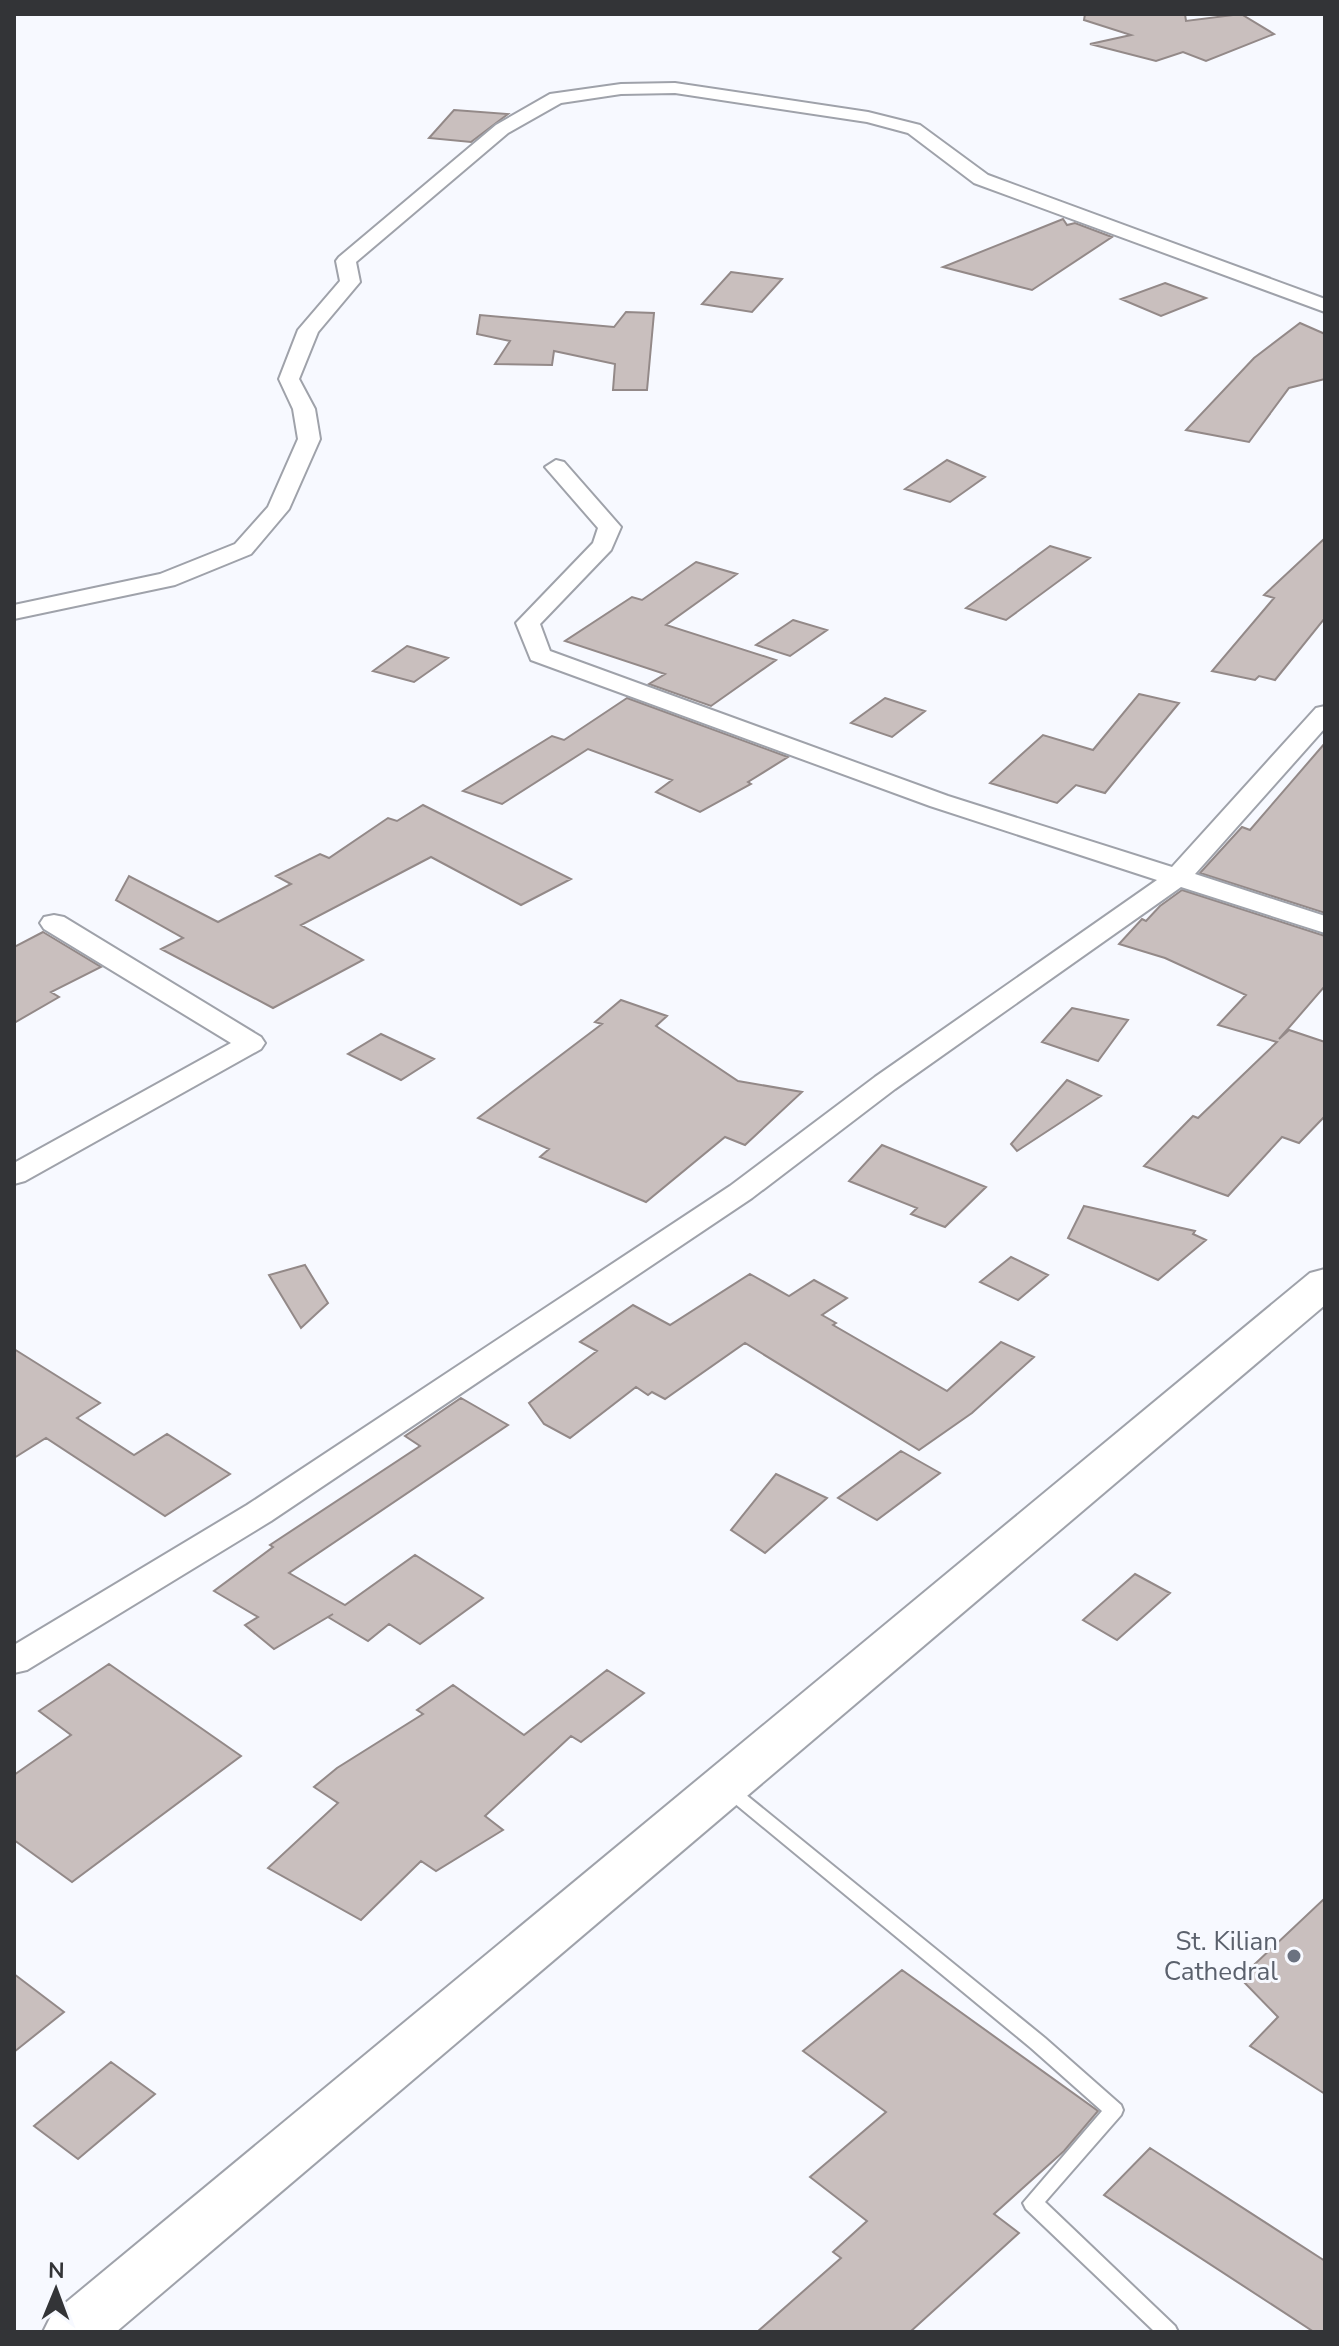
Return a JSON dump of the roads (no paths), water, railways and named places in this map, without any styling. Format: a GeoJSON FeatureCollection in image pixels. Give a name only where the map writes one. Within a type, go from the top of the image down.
{"type":"FeatureCollection","features":[{"type":"Feature","properties":{"kind":"main road"},"geometry":{"type":"LineString","coordinates":[[73,2332],[1325,1282]]}},
{"type":"Feature","properties":{"kind":"street"},"geometry":{"type":"LineString","coordinates":[[14,612],[167,580],[243,549],[278,509],[309,439],[304,409],[289,379],[308,330],[350,282],[346,261],[502,129],[556,98],[621,89],[675,88],[868,117],[914,129],[981,179],[1325,306]]}},
{"type":"Feature","properties":{"kind":"street"},"geometry":{"type":"LineString","coordinates":[[556,467],[610,527],[603,545],[528,623],[540,655],[939,801],[1325,925]]}},
{"type":"Feature","properties":{"kind":"street"},"geometry":{"type":"LineString","coordinates":[[14,1661],[259,1513],[728,1201],[885,1083],[1177,878],[1325,713]]}},
{"type":"Feature","properties":{"kind":"street"},"geometry":{"type":"LineString","coordinates":[[14,1175],[251,1043],[54,923]]}},
{"type":"Feature","properties":{"kind":"lane"},"geometry":{"type":"LineString","coordinates":[[725,1786],[1038,2043],[1114,2110],[1033,2203],[1168,2332]]}},
{"type":"Feature","properties":{"kind":"place","name":"St. Kilian Cathedral"},"geometry":{"type":"Point","coordinates":[1294,1956]}}]}
